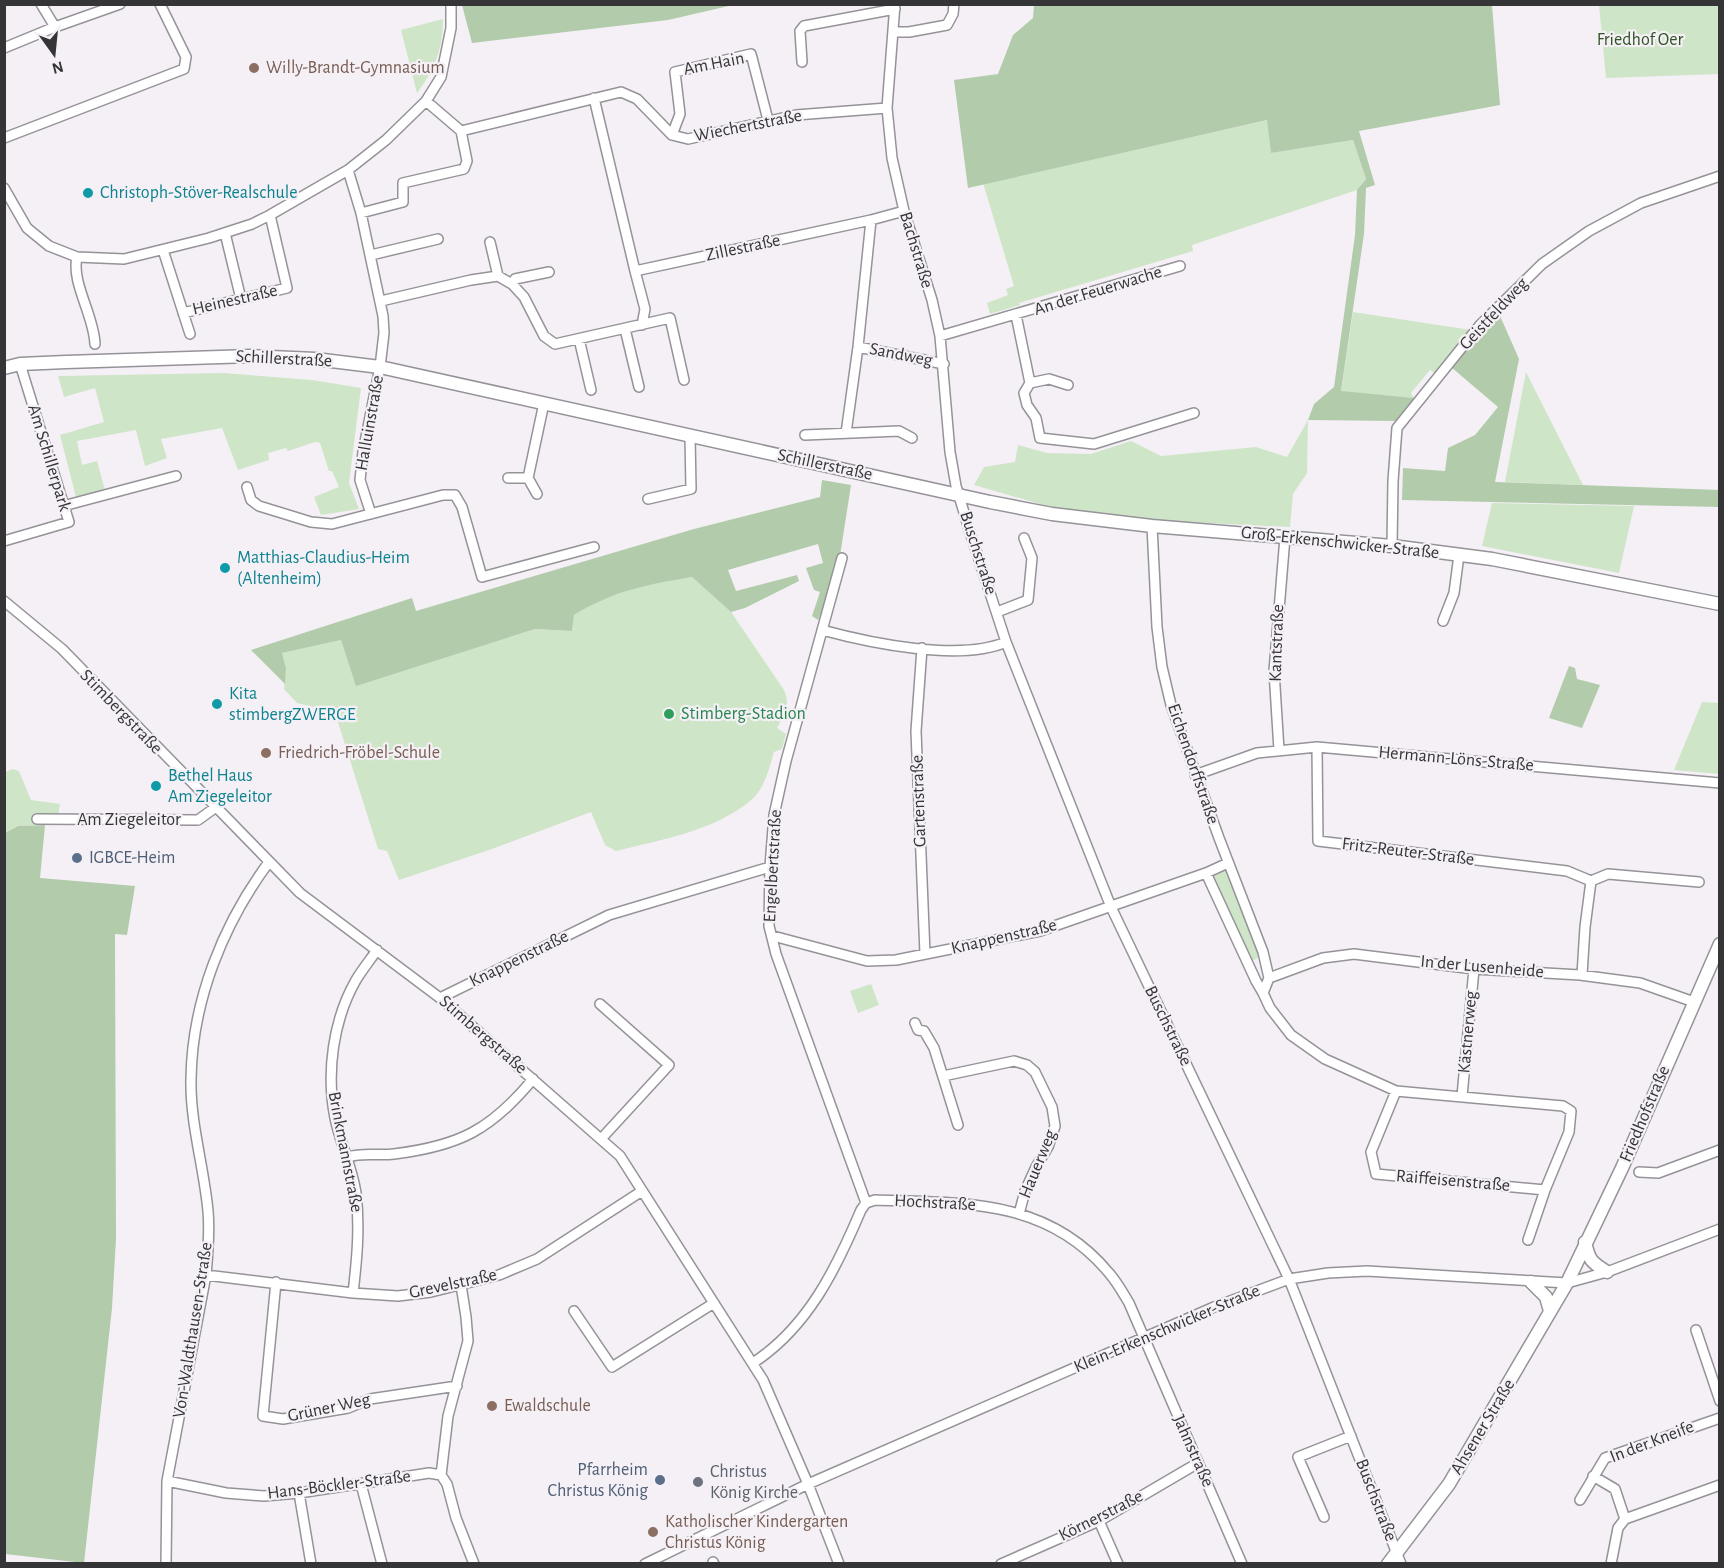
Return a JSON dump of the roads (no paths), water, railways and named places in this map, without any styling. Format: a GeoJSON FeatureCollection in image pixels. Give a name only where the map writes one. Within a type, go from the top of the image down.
{"type":"FeatureCollection","features":[{"type":"Feature","properties":{"kind":"main road","name":"Schillerstraße"},"geometry":{"type":"LineString","coordinates":[[4,368],[20,364],[141,358],[251,356],[315,359],[380,367],[959,494]]}},
{"type":"Feature","properties":{"kind":"main road","name":"Schillerstraße"},"geometry":{"type":"LineString","coordinates":[[4,361],[20,364]]}},
{"type":"Feature","properties":{"kind":"main road","name":"Groß-Erkenschwicker-Straße"},"geometry":{"type":"LineString","coordinates":[[959,494],[1052,514],[1152,526],[1392,546],[1460,555],[1557,570],[1719,604]]}},
{"type":"Feature","properties":{"kind":"main road","name":"Friedhofstraße"},"geometry":{"type":"LineString","coordinates":[[1567,1283],[1622,1168],[1719,944]]}},
{"type":"Feature","properties":{"kind":"main road"},"geometry":{"type":"LineString","coordinates":[[1585,1242],[1589,1258],[1595,1265],[1607,1272]]}},
{"type":"Feature","properties":{"kind":"main road"},"geometry":{"type":"LineString","coordinates":[[1531,1282],[1546,1297],[1550,1311]]}},
{"type":"Feature","properties":{"kind":"main road","name":"Ahsener Straße"},"geometry":{"type":"LineString","coordinates":[[1388,1563],[1399,1558],[1449,1484],[1567,1283]]}},
{"type":"Feature","properties":{"kind":"street"},"geometry":{"type":"LineString","coordinates":[[40,4],[55,27]]}},
{"type":"Feature","properties":{"kind":"street"},"geometry":{"type":"LineString","coordinates":[[5,46],[102,7],[120,4]]}},
{"type":"Feature","properties":{"kind":"street"},"geometry":{"type":"LineString","coordinates":[[4,138],[184,69],[186,57],[160,4]]}},
{"type":"Feature","properties":{"kind":"street"},"geometry":{"type":"LineString","coordinates":[[4,188],[27,228],[49,246],[77,257],[124,259],[252,224],[348,170],[386,140],[426,101],[441,77],[451,28],[452,4]]}},
{"type":"Feature","properties":{"kind":"street"},"geometry":{"type":"LineString","coordinates":[[893,32],[909,32],[948,25],[954,4]]}},
{"type":"Feature","properties":{"kind":"street"},"geometry":{"type":"LineString","coordinates":[[802,62],[800,31],[804,26],[895,7]]}},
{"type":"Feature","properties":{"kind":"street","name":"Bachstraße"},"geometry":{"type":"LineString","coordinates":[[895,7],[887,108],[892,158],[904,211],[932,300],[940,336],[950,452],[959,494]]}},
{"type":"Feature","properties":{"kind":"street","name":"Am Hain"},"geometry":{"type":"LineString","coordinates":[[672,135],[680,114],[675,72],[751,54],[768,120]]}},
{"type":"Feature","properties":{"kind":"street","name":"Wiechertstraße"},"geometry":{"type":"LineString","coordinates":[[461,131],[621,92],[637,99],[672,135],[688,139],[796,115],[887,108]]}},
{"type":"Feature","properties":{"kind":"street"},"geometry":{"type":"LineString","coordinates":[[594,98],[645,309],[642,325]]}},
{"type":"Feature","properties":{"kind":"street"},"geometry":{"type":"LineString","coordinates":[[361,213],[403,202],[403,183],[464,169],[466,161],[461,131],[426,101]]}},
{"type":"Feature","properties":{"kind":"street","name":"Halluinstraße"},"geometry":{"type":"LineString","coordinates":[[348,170],[371,255],[381,301],[384,333],[360,480],[371,514]]}},
{"type":"Feature","properties":{"kind":"street","name":"Geistfeldweg"},"geometry":{"type":"LineString","coordinates":[[1392,546],[1396,428],[1486,318],[1542,264],[1588,231],[1641,203],[1719,177]]}},
{"type":"Feature","properties":{"kind":"street","name":"Zillestraße"},"geometry":{"type":"LineString","coordinates":[[635,272],[904,211]]}},
{"type":"Feature","properties":{"kind":"street","name":"Heinestraße"},"geometry":{"type":"LineString","coordinates":[[183,313],[287,288],[270,215]]}},
{"type":"Feature","properties":{"kind":"street","name":"Bachstraße"},"geometry":{"type":"LineString","coordinates":[[846,433],[858,347],[871,220]]}},
{"type":"Feature","properties":{"kind":"street"},"geometry":{"type":"LineString","coordinates":[[225,233],[241,299]]}},
{"type":"Feature","properties":{"kind":"street"},"geometry":{"type":"LineString","coordinates":[[371,255],[438,239]]}},
{"type":"Feature","properties":{"kind":"street"},"geometry":{"type":"LineString","coordinates":[[490,242],[498,276]]}},
{"type":"Feature","properties":{"kind":"street","name":"Heinestraße"},"geometry":{"type":"LineString","coordinates":[[163,250],[190,334]]}},
{"type":"Feature","properties":{"kind":"street"},"geometry":{"type":"LineString","coordinates":[[77,257],[74,268],[94,329],[95,344]]}},
{"type":"Feature","properties":{"kind":"street","name":"An der Feuerwache"},"geometry":{"type":"LineString","coordinates":[[940,336],[1180,266]]}},
{"type":"Feature","properties":{"kind":"street"},"geometry":{"type":"LineString","coordinates":[[512,284],[515,279],[549,272]]}},
{"type":"Feature","properties":{"kind":"street"},"geometry":{"type":"LineString","coordinates":[[381,301],[498,276],[512,284],[524,297],[544,336],[555,344],[670,318],[684,380]]}},
{"type":"Feature","properties":{"kind":"street","name":"An der Feuerwache"},"geometry":{"type":"LineString","coordinates":[[1017,315],[1030,383],[1024,393],[1027,405],[1036,418],[1040,438],[1094,444],[1194,413]]}},
{"type":"Feature","properties":{"kind":"street"},"geometry":{"type":"LineString","coordinates":[[625,329],[639,387]]}},
{"type":"Feature","properties":{"kind":"street"},"geometry":{"type":"LineString","coordinates":[[579,339],[591,390]]}},
{"type":"Feature","properties":{"kind":"street","name":"Sandweg"},"geometry":{"type":"LineString","coordinates":[[858,347],[944,364]]}},
{"type":"Feature","properties":{"kind":"street","name":"Am Schillerpark"},"geometry":{"type":"LineString","coordinates":[[4,541],[69,522],[20,364]]}},
{"type":"Feature","properties":{"kind":"street"},"geometry":{"type":"LineString","coordinates":[[1030,383],[1049,379],[1068,385]]}},
{"type":"Feature","properties":{"kind":"street"},"geometry":{"type":"LineString","coordinates":[[537,494],[528,478],[544,403]]}},
{"type":"Feature","properties":{"kind":"street","name":"Schillerstraße"},"geometry":{"type":"LineString","coordinates":[[805,435],[899,431],[912,438]]}},
{"type":"Feature","properties":{"kind":"street"},"geometry":{"type":"LineString","coordinates":[[648,499],[692,489],[690,436]]}},
{"type":"Feature","properties":{"kind":"street"},"geometry":{"type":"LineString","coordinates":[[63,506],[176,477]]}},
{"type":"Feature","properties":{"kind":"street"},"geometry":{"type":"LineString","coordinates":[[507,478],[528,478]]}},
{"type":"Feature","properties":{"kind":"street"},"geometry":{"type":"LineString","coordinates":[[247,487],[251,500],[260,506],[311,522],[332,524],[443,495],[454,495],[462,507],[483,577],[594,547]]}},
{"type":"Feature","properties":{"kind":"street","name":"Buschstraße"},"geometry":{"type":"LineString","coordinates":[[959,494],[1006,642],[1110,907],[1289,1279],[1399,1558]]}},
{"type":"Feature","properties":{"kind":"street","name":"Eichendorffstraße"},"geometry":{"type":"LineString","coordinates":[[1152,526],[1156,627],[1171,705],[1195,775],[1263,952],[1269,978]]}},
{"type":"Feature","properties":{"kind":"street","name":"Kantstraße"},"geometry":{"type":"LineString","coordinates":[[1279,750],[1274,671],[1285,537]]}},
{"type":"Feature","properties":{"kind":"street","name":"Buschstraße"},"geometry":{"type":"LineString","coordinates":[[997,612],[1028,600],[1032,558],[1024,538]]}},
{"type":"Feature","properties":{"kind":"street"},"geometry":{"type":"LineString","coordinates":[[1443,621],[1454,593],[1460,555]]}},
{"type":"Feature","properties":{"kind":"street","name":"Engelbertstraße"},"geometry":{"type":"LineString","coordinates":[[842,558],[786,761],[774,815],[769,926],[776,954],[866,1203]]}},
{"type":"Feature","properties":{"kind":"street","name":"Stimbergstraße"},"geometry":{"type":"LineString","coordinates":[[4,601],[62,649],[300,893],[440,998],[620,1156],[753,1363],[769,1392],[839,1563]]}},
{"type":"Feature","properties":{"kind":"street"},"geometry":{"type":"LineString","coordinates":[[822,630],[948,651],[968,650],[1006,642]]}},
{"type":"Feature","properties":{"kind":"street","name":"Gartenstraße"},"geometry":{"type":"LineString","coordinates":[[922,648],[916,731],[925,954]]}},
{"type":"Feature","properties":{"kind":"street","name":"Hermann-Löns-Straße"},"geometry":{"type":"LineString","coordinates":[[1195,775],[1257,753],[1317,747],[1719,783]]}},
{"type":"Feature","properties":{"kind":"street","name":"Fritz-Reuter-Straße"},"geometry":{"type":"LineString","coordinates":[[1317,747],[1318,841],[1567,871],[1591,881]]}},
{"type":"Feature","properties":{"kind":"street","name":"Am Ziegeleitor"},"geometry":{"type":"LineString","coordinates":[[37,819],[198,820],[216,807]]}},
{"type":"Feature","properties":{"kind":"street","name":"Von-Waldthausen-Straße"},"geometry":{"type":"LineString","coordinates":[[166,1563],[167,1481],[206,1275],[209,1243],[208,1210],[196,1140],[190,1079],[195,1038],[201,1001],[209,972],[236,913],[269,862]]}},
{"type":"Feature","properties":{"kind":"street","name":"Knappenstraße"},"geometry":{"type":"LineString","coordinates":[[773,936],[867,961],[896,960],[1040,931],[1206,873],[1228,863]]}},
{"type":"Feature","properties":{"kind":"street","name":"Knappenstraße"},"geometry":{"type":"LineString","coordinates":[[440,998],[609,915],[770,867]]}},
{"type":"Feature","properties":{"kind":"street"},"geometry":{"type":"LineString","coordinates":[[1206,873],[1270,1008],[1291,1035],[1325,1059],[1396,1091],[1563,1106],[1571,1111],[1569,1132],[1545,1190],[1528,1240]]}},
{"type":"Feature","properties":{"kind":"street"},"geometry":{"type":"LineString","coordinates":[[1582,975],[1591,881],[1608,874],[1699,882]]}},
{"type":"Feature","properties":{"kind":"street","name":"Brinkmannstraße"},"geometry":{"type":"LineString","coordinates":[[353,1293],[359,1232],[356,1190],[335,1119],[332,1094],[335,1042],[346,1001],[356,980],[377,950]]}},
{"type":"Feature","properties":{"kind":"street","name":"In der Lusenheide"},"geometry":{"type":"LineString","coordinates":[[1269,978],[1323,958],[1354,954],[1474,969],[1582,975],[1640,983],[1694,1002]]}},
{"type":"Feature","properties":{"kind":"street","name":"Kästnerweg"},"geometry":{"type":"LineString","coordinates":[[1462,1096],[1474,969]]}},
{"type":"Feature","properties":{"kind":"street"},"geometry":{"type":"LineString","coordinates":[[1263,993],[1269,978]]}},
{"type":"Feature","properties":{"kind":"street"},"geometry":{"type":"LineString","coordinates":[[600,1004],[669,1065],[601,1139]]}},
{"type":"Feature","properties":{"kind":"street"},"geometry":{"type":"LineString","coordinates":[[915,1023],[918,1030],[924,1031],[934,1048],[958,1125]]}},
{"type":"Feature","properties":{"kind":"street","name":"Hauerweg"},"geometry":{"type":"LineString","coordinates":[[943,1076],[1014,1061],[1027,1065],[1035,1072],[1052,1107],[1055,1126],[1048,1148],[1025,1191],[1019,1214]]}},
{"type":"Feature","properties":{"kind":"street"},"geometry":{"type":"LineString","coordinates":[[348,1157],[356,1154],[387,1155],[444,1146],[471,1134],[498,1115],[533,1078]]}},
{"type":"Feature","properties":{"kind":"street","name":"Raiffeisenstraße"},"geometry":{"type":"LineString","coordinates":[[1396,1091],[1371,1152],[1376,1174],[1545,1190]]}},
{"type":"Feature","properties":{"kind":"street"},"geometry":{"type":"LineString","coordinates":[[1639,1172],[1658,1173],[1719,1150]]}},
{"type":"Feature","properties":{"kind":"street","name":"Grevelstraße"},"geometry":{"type":"LineString","coordinates":[[206,1275],[353,1293],[398,1296],[461,1286],[499,1275],[537,1259],[642,1191]]}},
{"type":"Feature","properties":{"kind":"street","name":"Hochstraße"},"geometry":{"type":"LineString","coordinates":[[866,1203],[875,1200],[983,1205],[1038,1220],[1073,1240],[1101,1264],[1129,1304],[1144,1338]]}},
{"type":"Feature","properties":{"kind":"street"},"geometry":{"type":"LineString","coordinates":[[753,1363],[784,1337],[816,1300],[839,1261],[866,1203]]}},
{"type":"Feature","properties":{"kind":"street","name":"Klein-Erkenschwicker-Straße"},"geometry":{"type":"LineString","coordinates":[[645,1563],[808,1484],[1214,1307],[1289,1279],[1328,1273],[1367,1271],[1567,1283],[1607,1272],[1719,1229]]}},
{"type":"Feature","properties":{"kind":"street","name":"Grüner Weg"},"geometry":{"type":"LineString","coordinates":[[276,1282],[263,1416],[283,1419],[348,1408],[370,1399],[457,1386]]}},
{"type":"Feature","properties":{"kind":"street"},"geometry":{"type":"LineString","coordinates":[[461,1286],[468,1341],[448,1416],[441,1470],[456,1518],[474,1563]]}},
{"type":"Feature","properties":{"kind":"street"},"geometry":{"type":"LineString","coordinates":[[574,1311],[612,1367],[714,1303]]}},
{"type":"Feature","properties":{"kind":"street"},"geometry":{"type":"LineString","coordinates":[[1696,1330],[1719,1401]]}},
{"type":"Feature","properties":{"kind":"street","name":"Jahnstraße"},"geometry":{"type":"LineString","coordinates":[[1144,1338],[1242,1563]]}},
{"type":"Feature","properties":{"kind":"street","name":"In der Kneife"},"geometry":{"type":"LineString","coordinates":[[1580,1500],[1605,1458],[1719,1418]]}},
{"type":"Feature","properties":{"kind":"street","name":"Buschstraße"},"geometry":{"type":"LineString","coordinates":[[1324,1517],[1298,1457],[1351,1436]]}},
{"type":"Feature","properties":{"kind":"street","name":"Körnerstraße"},"geometry":{"type":"LineString","coordinates":[[1001,1563],[1099,1521],[1198,1463]]}},
{"type":"Feature","properties":{"kind":"street","name":"Hans-Böckler-Straße"},"geometry":{"type":"LineString","coordinates":[[167,1481],[226,1493],[264,1496],[361,1484],[441,1470]]}},
{"type":"Feature","properties":{"kind":"street"},"geometry":{"type":"LineString","coordinates":[[1593,1476],[1614,1489],[1625,1519]]}},
{"type":"Feature","properties":{"kind":"street"},"geometry":{"type":"LineString","coordinates":[[361,1484],[382,1563]]}},
{"type":"Feature","properties":{"kind":"street"},"geometry":{"type":"LineString","coordinates":[[1611,1563],[1618,1528],[1625,1519],[1719,1485]]}},
{"type":"Feature","properties":{"kind":"street"},"geometry":{"type":"LineString","coordinates":[[299,1493],[311,1563]]}},
{"type":"Feature","properties":{"kind":"street"},"geometry":{"type":"LineString","coordinates":[[1099,1521],[1118,1563]]}},
{"type":"Feature","properties":{"kind":"place","name":"Willy-Brandt-Gymnasium"},"geometry":{"type":"Point","coordinates":[254,68]}},
{"type":"Feature","properties":{"kind":"place","name":"Christoph-Stöver-Realschule"},"geometry":{"type":"Point","coordinates":[88,193]}},
{"type":"Feature","properties":{"kind":"place","name":"Matthias-Claudius-Heim (Altenheim)"},"geometry":{"type":"Point","coordinates":[225,568]}},
{"type":"Feature","properties":{"kind":"place","name":"Kita stimbergZWERGE"},"geometry":{"type":"Point","coordinates":[217,704]}},
{"type":"Feature","properties":{"kind":"place","name":"Stimberg-Stadion"},"geometry":{"type":"Point","coordinates":[669,714]}},
{"type":"Feature","properties":{"kind":"place","name":"Friedrich-Fröbel-Schule"},"geometry":{"type":"Point","coordinates":[266,753]}},
{"type":"Feature","properties":{"kind":"place","name":"Bethel Haus Am Ziegeleitor"},"geometry":{"type":"Point","coordinates":[156,786]}},
{"type":"Feature","properties":{"kind":"place","name":"IGBCE-Heim"},"geometry":{"type":"Point","coordinates":[77,858]}},
{"type":"Feature","properties":{"kind":"place","name":"Ewaldschule"},"geometry":{"type":"Point","coordinates":[492,1406]}},
{"type":"Feature","properties":{"kind":"place","name":"Pfarrheim Christus König"},"geometry":{"type":"Point","coordinates":[660,1480]}},
{"type":"Feature","properties":{"kind":"place","name":"Christus König Kirche"},"geometry":{"type":"Point","coordinates":[698,1482]}},
{"type":"Feature","properties":{"kind":"place","name":"Katholischer Kindergarten Christus König"},"geometry":{"type":"Point","coordinates":[653,1532]}},
{"type":"Feature","properties":{"kind":"park label","name":"Friedhof Oer"},"geometry":{"type":"Point","coordinates":[1640,40]}}]}
